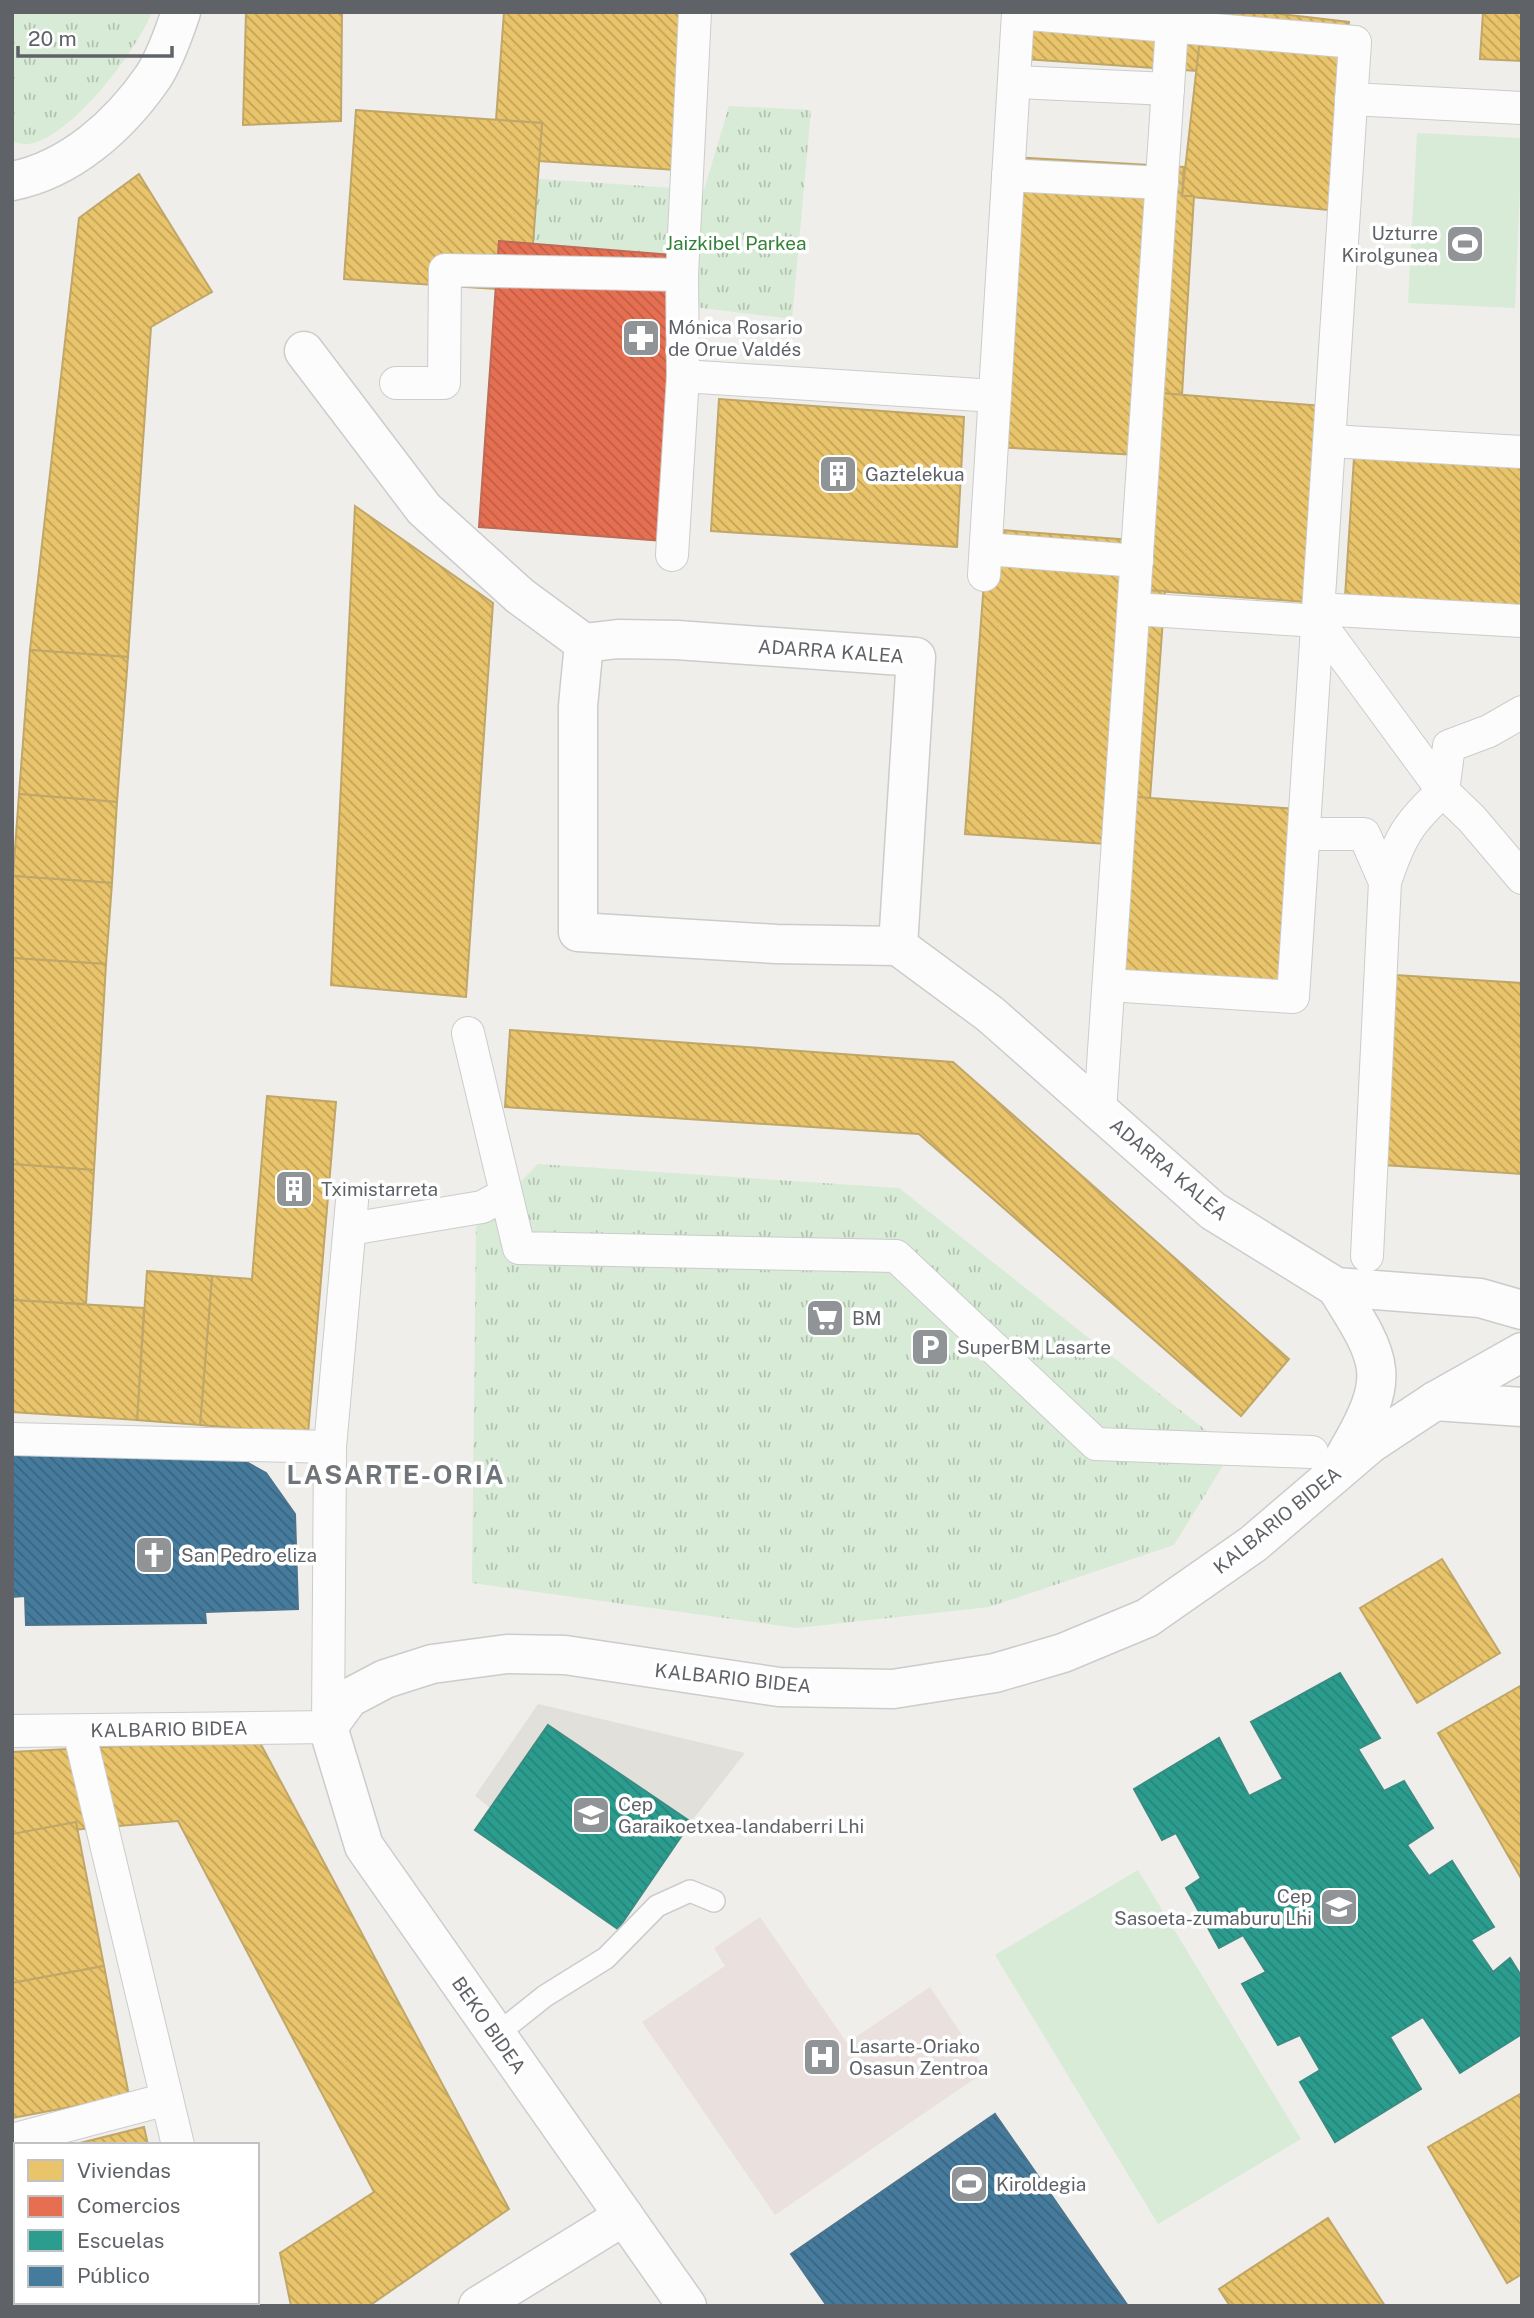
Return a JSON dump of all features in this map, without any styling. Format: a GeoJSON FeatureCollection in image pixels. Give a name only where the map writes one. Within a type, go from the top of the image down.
{"type":"FeatureCollection","features":[{"type":"Feature","properties":{"kind":"street"},"geometry":{"type":"LineString","coordinates":[[12,181],[42,173],[72,157],[111,127],[154,76],[181,12]]}},
{"type":"Feature","properties":{"kind":"street"},"geometry":{"type":"LineString","coordinates":[[672,555],[683,376],[682,275],[695,12]]}},
{"type":"Feature","properties":{"kind":"street"},"geometry":{"type":"LineString","coordinates":[[1006,12],[1172,20],[1355,42],[1293,998],[1109,985]]}},
{"type":"Feature","properties":{"kind":"street"},"geometry":{"type":"LineString","coordinates":[[1018,13],[985,562],[1137,561]]}},
{"type":"Feature","properties":{"kind":"street"},"geometry":{"type":"LineString","coordinates":[[1100,1111],[1172,20]]}},
{"type":"Feature","properties":{"kind":"street"},"geometry":{"type":"LineString","coordinates":[[1014,82],[1168,89]]}},
{"type":"Feature","properties":{"kind":"street"},"geometry":{"type":"LineString","coordinates":[[1352,99],[1522,108]]}},
{"type":"Feature","properties":{"kind":"street"},"geometry":{"type":"LineString","coordinates":[[1008,175],[1162,183]]}},
{"type":"Feature","properties":{"kind":"street"},"geometry":{"type":"LineString","coordinates":[[396,383],[444,383],[445,270],[682,275]]}},
{"type":"Feature","properties":{"kind":"street"},"geometry":{"type":"LineString","coordinates":[[304,351],[424,509],[520,596],[584,643],[578,706],[578,932],[776,944],[898,946]]}},
{"type":"Feature","properties":{"kind":"street"},"geometry":{"type":"LineString","coordinates":[[683,376],[995,396]]}},
{"type":"Feature","properties":{"kind":"street"},"geometry":{"type":"LineString","coordinates":[[1329,441],[1522,452]]}},
{"type":"Feature","properties":{"kind":"street"},"geometry":{"type":"LineString","coordinates":[[1134,608],[1522,621]]}},
{"type":"Feature","properties":{"kind":"street"},"geometry":{"type":"LineString","coordinates":[[1318,615],[1443,791],[1480,828],[1522,878]]}},
{"type":"Feature","properties":{"kind":"street","name":"ADARRA KALEA"},"geometry":{"type":"LineString","coordinates":[[584,643],[618,639],[677,640],[916,657],[898,946],[990,1014],[1213,1211],[1336,1287],[1480,1298],[1522,1310]]}},
{"type":"Feature","properties":{"kind":"street"},"geometry":{"type":"LineString","coordinates":[[1367,1256],[1385,882],[1400,837],[1443,791],[1449,746],[1489,731],[1522,712]]}},
{"type":"Feature","properties":{"kind":"street"},"geometry":{"type":"LineString","coordinates":[[1304,834],[1364,834],[1385,882]]}},
{"type":"Feature","properties":{"kind":"street"},"geometry":{"type":"LineString","coordinates":[[468,1033],[519,1248],[896,1256],[1096,1444],[1323,1464],[1370,1413],[1378,1387],[1374,1357],[1366,1334],[1336,1287]]}},
{"type":"Feature","properties":{"kind":"street"},"geometry":{"type":"LineString","coordinates":[[328,1727],[330,1447],[351,1215],[482,1206],[506,1194]]}},
{"type":"Feature","properties":{"kind":"street","name":"KALBARIO BIDEA"},"geometry":{"type":"LineString","coordinates":[[12,1731],[328,1727],[349,1698],[385,1679],[432,1664],[507,1654],[565,1655],[779,1687],[892,1689],[995,1673],[1063,1653],[1147,1618],[1253,1544],[1323,1464],[1370,1444],[1435,1401],[1522,1352]]}},
{"type":"Feature","properties":{"kind":"street"},"geometry":{"type":"LineString","coordinates":[[1435,1401],[1522,1407]]}},
{"type":"Feature","properties":{"kind":"street"},"geometry":{"type":"LineString","coordinates":[[12,1439],[330,1447]]}},
{"type":"Feature","properties":{"kind":"street","name":"BEKO BIDEA"},"geometry":{"type":"LineString","coordinates":[[328,1727],[364,1846],[687,2306]]}},
{"type":"Feature","properties":{"kind":"street"},"geometry":{"type":"LineString","coordinates":[[79,1731],[178,2143]]}},
{"type":"Feature","properties":{"kind":"street"},"geometry":{"type":"LineString","coordinates":[[12,2140],[167,2099]]}},
{"type":"Feature","properties":{"kind":"street"},"geometry":{"type":"LineString","coordinates":[[478,2306],[624,2216]]}},
{"type":"Feature","properties":{"kind":"lane"},"geometry":{"type":"LineString","coordinates":[[496,2035],[544,1996],[607,1958],[657,1906],[690,1891],[713,1901]]}},
{"type":"Feature","properties":{"kind":"shaded area","name":"Cep Garaikoetxea-landaberri Lhi"},"geometry":{"type":"Polygon","coordinates":[[[538,1704],[745,1753],[691,1822],[618,1929],[475,1830],[490,1808],[475,1796],[538,1704]]]}},
{"type":"Feature","properties":{"kind":"shaded area","name":"Lasarte-Oriako Osasun Zentroa"},"geometry":{"type":"Polygon","coordinates":[[[760,1917],[847,2043],[930,1987],[986,2071],[775,2215],[642,2022],[725,1966],[714,1948],[760,1917]]]}},
{"type":"Feature","properties":{"kind":"green space"},"geometry":{"type":"Polygon","coordinates":[[[12,12],[152,12],[118,69],[82,110],[45,138],[26,144],[12,142],[12,12]]]}},
{"type":"Feature","properties":{"kind":"green space","name":"Jaizkibel Parkea"},"geometry":{"type":"Polygon","coordinates":[[[729,106],[811,110],[792,319],[685,306],[516,270],[526,178],[704,190],[729,106]]]}},
{"type":"Feature","properties":{"kind":"green space","name":"Uzturre Kirolgunea"},"geometry":{"type":"Polygon","coordinates":[[[1417,133],[1522,138],[1515,308],[1408,303],[1417,133]]]}},
{"type":"Feature","properties":{"kind":"green space","name":"SuperBM Lasarte"},"geometry":{"type":"Polygon","coordinates":[[[538,1164],[899,1188],[1232,1451],[1174,1545],[989,1607],[797,1628],[472,1583],[476,1227],[538,1164]]]}},
{"type":"Feature","properties":{"kind":"green space"},"geometry":{"type":"Polygon","coordinates":[[[1138,1870],[1301,2139],[1158,2224],[995,1955],[1138,1870]]]}},
{"type":"Feature","properties":{"kind":"building: Viviendas"},"geometry":{"type":"Polygon","coordinates":[[[246,12],[342,12],[341,121],[243,125],[246,12]]]}},
{"type":"Feature","properties":{"kind":"building: Viviendas"},"geometry":{"type":"Polygon","coordinates":[[[504,12],[686,12],[676,170],[539,161],[542,123],[496,120],[504,12]]]}},
{"type":"Feature","properties":{"kind":"building: Viviendas"},"geometry":{"type":"Polygon","coordinates":[[[1028,12],[1203,12],[1197,71],[1025,59],[1028,12]]]}},
{"type":"Feature","properties":{"kind":"building: Viviendas"},"geometry":{"type":"Polygon","coordinates":[[[1203,12],[1264,12],[1349,22],[1328,210],[1182,196],[1203,12]]]}},
{"type":"Feature","properties":{"kind":"building: Viviendas"},"geometry":{"type":"Polygon","coordinates":[[[1483,12],[1522,12],[1522,61],[1480,59],[1483,12]]]}},
{"type":"Feature","properties":{"kind":"building: Viviendas"},"geometry":{"type":"Polygon","coordinates":[[[356,110],[542,123],[533,244],[499,241],[496,289],[344,279],[356,110]]]}},
{"type":"Feature","properties":{"kind":"building: Viviendas"},"geometry":{"type":"Polygon","coordinates":[[[1010,157],[1184,167],[1182,196],[1194,196],[1182,395],[1160,393],[1155,456],[994,447],[1010,157]]]}},
{"type":"Feature","properties":{"kind":"building: Viviendas"},"geometry":{"type":"Polygon","coordinates":[[[139,174],[212,292],[151,327],[128,657],[30,650],[79,218],[139,174]]]}},
{"type":"Feature","properties":{"kind":"building: Viviendas"},"geometry":{"type":"Polygon","coordinates":[[[1160,393],[1323,406],[1306,602],[1142,590],[1160,393]]]}},
{"type":"Feature","properties":{"kind":"building: Viviendas","name":"Gaztelekua"},"geometry":{"type":"Polygon","coordinates":[[[719,399],[964,417],[957,547],[711,531],[719,399]]]}},
{"type":"Feature","properties":{"kind":"building: Viviendas"},"geometry":{"type":"Polygon","coordinates":[[[1355,442],[1522,452],[1522,606],[1345,597],[1355,442]]]}},
{"type":"Feature","properties":{"kind":"building: Viviendas"},"geometry":{"type":"Polygon","coordinates":[[[355,506],[493,603],[466,997],[331,985],[355,506]]]}},
{"type":"Feature","properties":{"kind":"building: Viviendas"},"geometry":{"type":"Polygon","coordinates":[[[988,529],[1145,541],[1142,590],[1165,591],[1150,799],[1124,796],[1120,845],[965,834],[988,529]]]}},
{"type":"Feature","properties":{"kind":"building: Viviendas"},"geometry":{"type":"Polygon","coordinates":[[[30,650],[128,657],[117,802],[19,794],[30,650]]]}},
{"type":"Feature","properties":{"kind":"building: Viviendas"},"geometry":{"type":"Polygon","coordinates":[[[19,794],[117,802],[112,883],[13,876],[19,794]]]}},
{"type":"Feature","properties":{"kind":"building: Viviendas"},"geometry":{"type":"Polygon","coordinates":[[[1124,796],[1310,810],[1296,988],[1108,974],[1124,796]]]}},
{"type":"Feature","properties":{"kind":"building: Viviendas"},"geometry":{"type":"Polygon","coordinates":[[[13,876],[112,883],[106,964],[12,958],[13,876]]]}},
{"type":"Feature","properties":{"kind":"building: Viviendas"},"geometry":{"type":"Polygon","coordinates":[[[12,958],[106,964],[94,1170],[12,1164],[12,958]]]}},
{"type":"Feature","properties":{"kind":"building: Viviendas"},"geometry":{"type":"Polygon","coordinates":[[[1395,975],[1522,983],[1522,1174],[1383,1165],[1395,975]]]}},
{"type":"Feature","properties":{"kind":"building: Viviendas"},"geometry":{"type":"Polygon","coordinates":[[[510,1030],[953,1062],[1289,1359],[1241,1416],[919,1134],[505,1107],[510,1030]]]}},
{"type":"Feature","properties":{"kind":"building: Viviendas","name":"Tximistarreta"},"geometry":{"type":"Polygon","coordinates":[[[267,1096],[336,1102],[308,1434],[200,1425],[212,1276],[252,1279],[267,1096]]]}},
{"type":"Feature","properties":{"kind":"building: Viviendas"},"geometry":{"type":"Polygon","coordinates":[[[12,1164],[94,1170],[86,1304],[12,1300],[12,1164]]]}},
{"type":"Feature","properties":{"kind":"building: Viviendas"},"geometry":{"type":"Polygon","coordinates":[[[147,1271],[212,1276],[200,1425],[137,1420],[147,1271]]]}},
{"type":"Feature","properties":{"kind":"building: Viviendas"},"geometry":{"type":"Polygon","coordinates":[[[12,1300],[144,1308],[137,1420],[12,1412],[12,1300]]]}},
{"type":"Feature","properties":{"kind":"building: Viviendas"},"geometry":{"type":"Polygon","coordinates":[[[1442,1559],[1500,1653],[1417,1703],[1360,1608],[1442,1559]]]}},
{"type":"Feature","properties":{"kind":"building: Viviendas"},"geometry":{"type":"Polygon","coordinates":[[[1522,1685],[1522,1880],[1438,1733],[1522,1685]]]}},
{"type":"Feature","properties":{"kind":"building: Viviendas"},"geometry":{"type":"Polygon","coordinates":[[[258,1739],[509,2209],[369,2306],[291,2306],[280,2253],[374,2192],[178,1821],[12,1835],[12,1752],[258,1739]]]}},
{"type":"Feature","properties":{"kind":"building: Viviendas"},"geometry":{"type":"Polygon","coordinates":[[[76,1822],[104,1966],[12,1983],[12,1834],[76,1822]]]}},
{"type":"Feature","properties":{"kind":"building: Viviendas"},"geometry":{"type":"Polygon","coordinates":[[[104,1966],[129,2096],[12,2118],[12,1983],[104,1966]]]}},
{"type":"Feature","properties":{"kind":"building: Viviendas"},"geometry":{"type":"Polygon","coordinates":[[[1522,2093],[1522,2274],[1507,2283],[1428,2147],[1522,2093]]]}},
{"type":"Feature","properties":{"kind":"building: Viviendas"},"geometry":{"type":"Polygon","coordinates":[[[144,2127],[148,2143],[80,2143],[144,2127]]]}},
{"type":"Feature","properties":{"kind":"building: Viviendas"},"geometry":{"type":"Polygon","coordinates":[[[14,2158],[14,2264],[12,2257],[14,2158]]]}},
{"type":"Feature","properties":{"kind":"building: Viviendas"},"geometry":{"type":"Polygon","coordinates":[[[1328,2218],[1385,2306],[1230,2306],[1219,2289],[1328,2218]]]}},
{"type":"Feature","properties":{"kind":"building: Viviendas"},"geometry":{"type":"Polygon","coordinates":[[[24,2304],[187,2306],[24,2306],[24,2304]]]}},
{"type":"Feature","properties":{"kind":"building: Comercios"},"geometry":{"type":"Polygon","coordinates":[[[499,241],[684,256],[663,541],[479,527],[499,241]]]}},
{"type":"Feature","properties":{"kind":"building: Escuelas","name":"Cep Sasoeta-zumaburu Lhi"},"geometry":{"type":"Polygon","coordinates":[[[1340,1673],[1380,1738],[1358,1749],[1384,1791],[1404,1781],[1433,1828],[1407,1845],[1429,1876],[1452,1861],[1494,1927],[1471,1940],[1493,1972],[1510,1958],[1522,1977],[1522,2034],[1460,2073],[1423,2017],[1390,2037],[1421,2089],[1335,2142],[1300,2082],[1320,2070],[1300,2035],[1278,2045],[1242,1984],[1266,1972],[1243,1935],[1219,1948],[1186,1888],[1201,1878],[1176,1833],[1162,1840],[1134,1789],[1219,1738],[1249,1796],[1283,1779],[1251,1722],[1340,1673]]]}},
{"type":"Feature","properties":{"kind":"building: Escuelas","name":"Cep Garaikoetxea-landaberri Lhi"},"geometry":{"type":"Polygon","coordinates":[[[548,1725],[691,1822],[618,1929],[475,1830],[548,1725]]]}},
{"type":"Feature","properties":{"kind":"building: Público","name":"San Pedro eliza"},"geometry":{"type":"Polygon","coordinates":[[[228,1452],[266,1473],[295,1514],[298,1609],[205,1612],[206,1623],[26,1625],[25,1596],[12,1597],[12,1454],[228,1452]]]}},
{"type":"Feature","properties":{"kind":"building: Público","name":"Kiroldegia"},"geometry":{"type":"Polygon","coordinates":[[[995,2114],[1128,2306],[827,2306],[791,2254],[995,2114]]]}},
{"type":"Feature","properties":{"kind":"place","name":"Uzturre Kirolgunea"},"geometry":{"type":"Point","coordinates":[1465,244]}},
{"type":"Feature","properties":{"kind":"place","name":"Mónica Rosario de Orue Valdés"},"geometry":{"type":"Point","coordinates":[641,338]}},
{"type":"Feature","properties":{"kind":"place","name":"Gaztelekua"},"geometry":{"type":"Point","coordinates":[838,474]}},
{"type":"Feature","properties":{"kind":"place","name":"Tximistarreta"},"geometry":{"type":"Point","coordinates":[294,1189]}},
{"type":"Feature","properties":{"kind":"place","name":"BM"},"geometry":{"type":"Point","coordinates":[825,1318]}},
{"type":"Feature","properties":{"kind":"place","name":"SuperBM Lasarte"},"geometry":{"type":"Point","coordinates":[930,1347]}},
{"type":"Feature","properties":{"kind":"place","name":"San Pedro eliza"},"geometry":{"type":"Point","coordinates":[154,1555]}},
{"type":"Feature","properties":{"kind":"place","name":"Cep Garaikoetxea-landaberri Lhi"},"geometry":{"type":"Point","coordinates":[591,1815]}},
{"type":"Feature","properties":{"kind":"place","name":"Cep Sasoeta-zumaburu Lhi"},"geometry":{"type":"Point","coordinates":[1339,1907]}},
{"type":"Feature","properties":{"kind":"place","name":"Lasarte-Oriako Osasun Zentroa"},"geometry":{"type":"Point","coordinates":[822,2057]}},
{"type":"Feature","properties":{"kind":"place","name":"Kiroldegia"},"geometry":{"type":"Point","coordinates":[969,2184]}},
{"type":"Feature","properties":{"kind":"district","name":"LASARTE-ORIA"},"geometry":{"type":"Point","coordinates":[396,1475]}}]}
